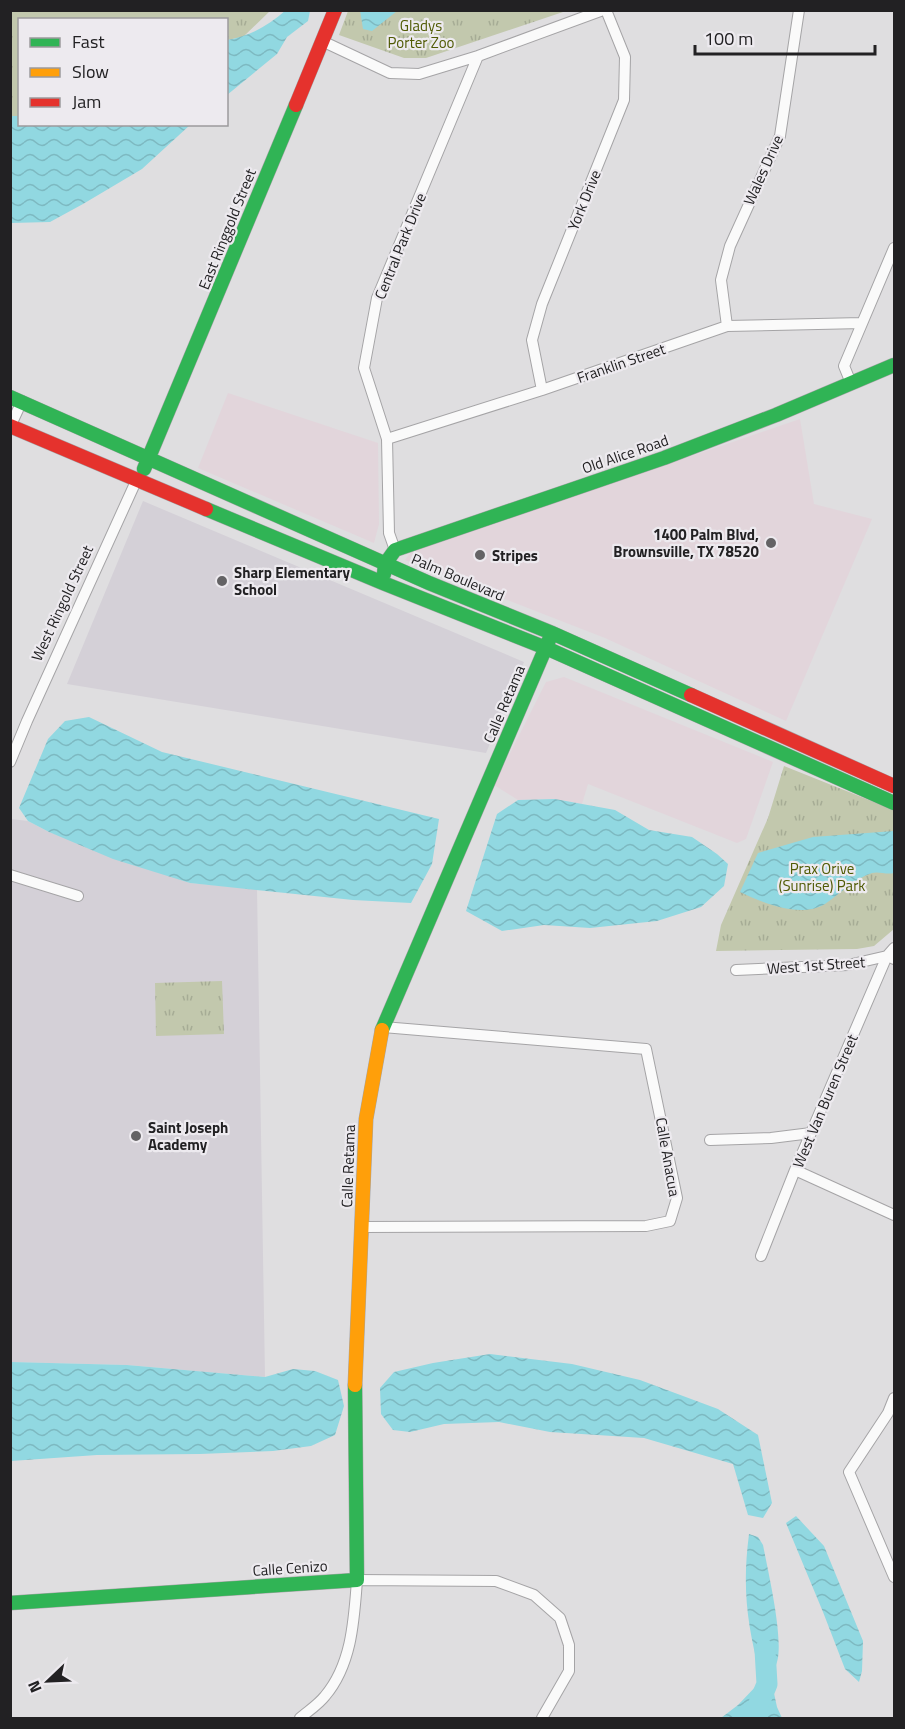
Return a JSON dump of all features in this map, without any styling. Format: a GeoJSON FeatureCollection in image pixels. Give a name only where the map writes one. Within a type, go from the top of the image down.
{"type":"FeatureCollection","features":[{"type":"Feature","properties":{"kind":"main road","name":"East Ringgold Street"},"geometry":{"type":"LineString","coordinates":[[149,460],[335,10]]}},
{"type":"Feature","properties":{"kind":"main road","name":"Old Alice Road"},"geometry":{"type":"LineString","coordinates":[[395,550],[664,458],[776,415],[894,365]]}},
{"type":"Feature","properties":{"kind":"main road","name":"Palm Boulevard"},"geometry":{"type":"LineString","coordinates":[[16,399],[385,564],[552,633],[893,782]]}},
{"type":"Feature","properties":{"kind":"main road"},"geometry":{"type":"LineString","coordinates":[[11,427],[383,583],[546,648],[894,803]]}},
{"type":"Feature","properties":{"kind":"main road","name":"West Ringold Street"},"geometry":{"type":"LineString","coordinates":[[137,479],[149,460]]}},
{"type":"Feature","properties":{"kind":"main road"},"geometry":{"type":"LineString","coordinates":[[383,583],[385,564],[395,550]]}},
{"type":"Feature","properties":{"kind":"main road","name":"Calle Retama"},"geometry":{"type":"LineString","coordinates":[[357,1580],[355,1389],[366,1119],[383,1027],[552,633]]}},
{"type":"Feature","properties":{"kind":"main road","name":"Calle Cenizo"},"geometry":{"type":"LineString","coordinates":[[10,1603],[357,1580]]}},
{"type":"Feature","properties":{"kind":"street"},"geometry":{"type":"LineString","coordinates":[[322,41],[390,73],[419,74],[478,56],[604,10]]}},
{"type":"Feature","properties":{"kind":"street","name":"York Drive"},"geometry":{"type":"LineString","coordinates":[[542,390],[532,340],[542,304],[624,100],[625,57],[604,10]]}},
{"type":"Feature","properties":{"kind":"street","name":"Wales Drive"},"geometry":{"type":"LineString","coordinates":[[727,326],[721,280],[730,246],[780,136],[799,10]]}},
{"type":"Feature","properties":{"kind":"street","name":"Central Park Drive"},"geometry":{"type":"LineString","coordinates":[[395,550],[389,533],[387,439],[364,368],[377,298],[478,56]]}},
{"type":"Feature","properties":{"kind":"street"},"geometry":{"type":"LineString","coordinates":[[851,383],[844,366],[894,248]]}},
{"type":"Feature","properties":{"kind":"street","name":"Franklin Street"},"geometry":{"type":"LineString","coordinates":[[387,439],[542,390],[727,326],[862,323]]}},
{"type":"Feature","properties":{"kind":"street"},"geometry":{"type":"LineString","coordinates":[[11,427],[16,399]]}},
{"type":"Feature","properties":{"kind":"street","name":"West Ringold Street"},"geometry":{"type":"LineString","coordinates":[[10,762],[137,479]]}},
{"type":"Feature","properties":{"kind":"street"},"geometry":{"type":"LineString","coordinates":[[10,875],[78,896]]}},
{"type":"Feature","properties":{"kind":"street","name":"West 1st Street"},"geometry":{"type":"LineString","coordinates":[[736,970],[848,965],[892,954]]}},
{"type":"Feature","properties":{"kind":"street","name":"West Van Buren Street"},"geometry":{"type":"LineString","coordinates":[[761,1256],[811,1133],[892,954]]}},
{"type":"Feature","properties":{"kind":"street","name":"Calle Anacua"},"geometry":{"type":"LineString","coordinates":[[362,1227],[646,1226],[670,1221],[677,1198],[646,1049],[383,1027]]}},
{"type":"Feature","properties":{"kind":"street"},"geometry":{"type":"LineString","coordinates":[[710,1140],[771,1138],[811,1133]]}},
{"type":"Feature","properties":{"kind":"street"},"geometry":{"type":"LineString","coordinates":[[795,1170],[894,1215]]}},
{"type":"Feature","properties":{"kind":"street"},"geometry":{"type":"LineString","coordinates":[[894,1398],[888,1413],[849,1472],[894,1576]]}},
{"type":"Feature","properties":{"kind":"street","name":"Calle Cenizo"},"geometry":{"type":"LineString","coordinates":[[357,1580],[496,1581],[534,1595],[560,1618],[569,1645],[569,1671],[542,1719]]}},
{"type":"Feature","properties":{"kind":"street","name":"Calle Retama"},"geometry":{"type":"LineString","coordinates":[[300,1719],[325,1696],[344,1664],[353,1625],[357,1580]]}},
{"type":"Feature","properties":{"kind":"shaded area"},"geometry":{"type":"Polygon","coordinates":[[[228,393],[378,443],[379,524],[374,543],[198,468],[228,393]]]}},
{"type":"Feature","properties":{"kind":"shaded area"},"geometry":{"type":"Polygon","coordinates":[[[800,419],[814,504],[872,519],[786,721],[605,638],[405,560],[411,552],[800,419]]]}},
{"type":"Feature","properties":{"kind":"shaded area","name":"Sharp Elementary School"},"geometry":{"type":"Polygon","coordinates":[[[143,501],[524,662],[486,753],[67,684],[143,501]]]}},
{"type":"Feature","properties":{"kind":"shaded area"},"geometry":{"type":"Polygon","coordinates":[[[564,677],[773,762],[746,839],[737,843],[588,784],[582,804],[555,799],[518,800],[494,785],[546,682],[564,677]]]}},
{"type":"Feature","properties":{"kind":"shaded area","name":"Saint Joseph Academy"},"geometry":{"type":"Polygon","coordinates":[[[11,819],[28,821],[49,832],[190,883],[257,889],[265,1377],[127,1365],[11,1362],[11,819]]]}},
{"type":"Feature","properties":{"kind":"green space"},"geometry":{"type":"Polygon","coordinates":[[[11,11],[270,11],[243,37],[228,40],[228,18],[18,18],[18,116],[11,116],[11,11]]]}},
{"type":"Feature","properties":{"kind":"green space","name":"Gladys Porter Zoo"},"geometry":{"type":"Polygon","coordinates":[[[348,11],[566,11],[426,58],[404,58],[339,35],[348,11]]]}},
{"type":"Feature","properties":{"kind":"green space","name":"Prax Orive (Sunrise) Park"},"geometry":{"type":"Polygon","coordinates":[[[784,766],[894,810],[894,929],[874,946],[857,949],[716,951],[721,925],[768,818],[784,766]]]}},
{"type":"Feature","properties":{"kind":"green space"},"geometry":{"type":"Polygon","coordinates":[[[222,981],[224,1034],[156,1036],[155,983],[222,981]]]}},
{"type":"Feature","properties":{"kind":"water"},"geometry":{"type":"Polygon","coordinates":[[[286,10],[310,11],[308,21],[287,37],[277,54],[228,94],[228,40],[258,30],[286,10]]]}},
{"type":"Feature","properties":{"kind":"water"},"geometry":{"type":"Polygon","coordinates":[[[360,10],[397,11],[372,31],[363,29],[360,10]]]}},
{"type":"Feature","properties":{"kind":"water"},"geometry":{"type":"Polygon","coordinates":[[[11,116],[18,116],[18,126],[189,126],[142,169],[50,222],[11,223],[11,116]]]}},
{"type":"Feature","properties":{"kind":"water"},"geometry":{"type":"Polygon","coordinates":[[[89,717],[162,752],[439,819],[432,864],[411,903],[353,900],[190,883],[113,859],[49,832],[28,821],[19,808],[48,739],[65,721],[89,717]]]}},
{"type":"Feature","properties":{"kind":"water"},"geometry":{"type":"Polygon","coordinates":[[[555,799],[615,810],[649,830],[692,837],[728,864],[724,886],[701,907],[657,921],[590,928],[544,925],[502,931],[466,911],[497,814],[518,800],[555,799]]]}},
{"type":"Feature","properties":{"kind":"water"},"geometry":{"type":"Polygon","coordinates":[[[894,831],[894,873],[875,873],[865,876],[825,904],[815,908],[793,910],[782,908],[740,892],[758,853],[813,837],[894,831]]]}},
{"type":"Feature","properties":{"kind":"water"},"geometry":{"type":"Polygon","coordinates":[[[490,1354],[572,1364],[640,1380],[718,1409],[758,1435],[772,1503],[763,1518],[748,1515],[733,1464],[644,1438],[550,1432],[499,1422],[444,1424],[410,1432],[393,1430],[381,1414],[380,1388],[394,1372],[490,1354]]]}},
{"type":"Feature","properties":{"kind":"water"},"geometry":{"type":"Polygon","coordinates":[[[11,1362],[127,1365],[265,1377],[293,1369],[315,1371],[338,1380],[344,1406],[335,1435],[311,1446],[273,1451],[97,1455],[11,1461],[11,1362]]]}},
{"type":"Feature","properties":{"kind":"water"},"geometry":{"type":"Polygon","coordinates":[[[796,1516],[824,1546],[863,1641],[862,1671],[859,1682],[845,1669],[786,1523],[796,1516]]]}},
{"type":"Feature","properties":{"kind":"water"},"geometry":{"type":"Polygon","coordinates":[[[749,1534],[758,1537],[763,1545],[777,1622],[779,1651],[773,1671],[767,1678],[760,1675],[749,1622],[746,1572],[749,1534]]]}},
{"type":"Feature","properties":{"kind":"water"},"geometry":{"type":"Polygon","coordinates":[[[760,1682],[772,1684],[782,1718],[721,1718],[738,1705],[760,1682]]]}},
{"type":"Feature","properties":{"kind":"waterway"},"geometry":{"type":"LineString","coordinates":[[753,1718],[767,1684],[765,1650]]}},
{"type":"Feature","properties":{"kind":"traffic: fast"},"geometry":{"type":"LineString","coordinates":[[144,469],[296,105]]}},
{"type":"Feature","properties":{"kind":"traffic: fast"},"geometry":{"type":"LineString","coordinates":[[384,574],[385,564],[395,550],[664,458],[776,415],[894,365]]}},
{"type":"Feature","properties":{"kind":"traffic: fast"},"geometry":{"type":"LineString","coordinates":[[10,397],[429,583],[552,633],[691,695]]}},
{"type":"Feature","properties":{"kind":"traffic: fast"},"geometry":{"type":"LineString","coordinates":[[206,509],[546,648],[894,803]]}},
{"type":"Feature","properties":{"kind":"traffic: fast"},"geometry":{"type":"LineString","coordinates":[[382,1030],[552,633]]}},
{"type":"Feature","properties":{"kind":"traffic: fast"},"geometry":{"type":"LineString","coordinates":[[10,1603],[357,1580],[355,1385]]}},
{"type":"Feature","properties":{"kind":"traffic: slow"},"geometry":{"type":"LineString","coordinates":[[355,1385],[366,1119],[382,1030]]}},
{"type":"Feature","properties":{"kind":"traffic: jam"},"geometry":{"type":"LineString","coordinates":[[296,105],[335,10]]}},
{"type":"Feature","properties":{"kind":"traffic: jam"},"geometry":{"type":"LineString","coordinates":[[10,426],[206,509]]}},
{"type":"Feature","properties":{"kind":"traffic: jam"},"geometry":{"type":"LineString","coordinates":[[691,695],[894,786]]}},
{"type":"Feature","properties":{"kind":"place","name":"1400 Palm Blvd, Brownsville, TX 78520"},"geometry":{"type":"Point","coordinates":[771,543]}},
{"type":"Feature","properties":{"kind":"place","name":"Stripes"},"geometry":{"type":"Point","coordinates":[480,555]}},
{"type":"Feature","properties":{"kind":"place","name":"Sharp Elementary School"},"geometry":{"type":"Point","coordinates":[222,581]}},
{"type":"Feature","properties":{"kind":"place","name":"Saint Joseph Academy"},"geometry":{"type":"Point","coordinates":[136,1136]}}]}
